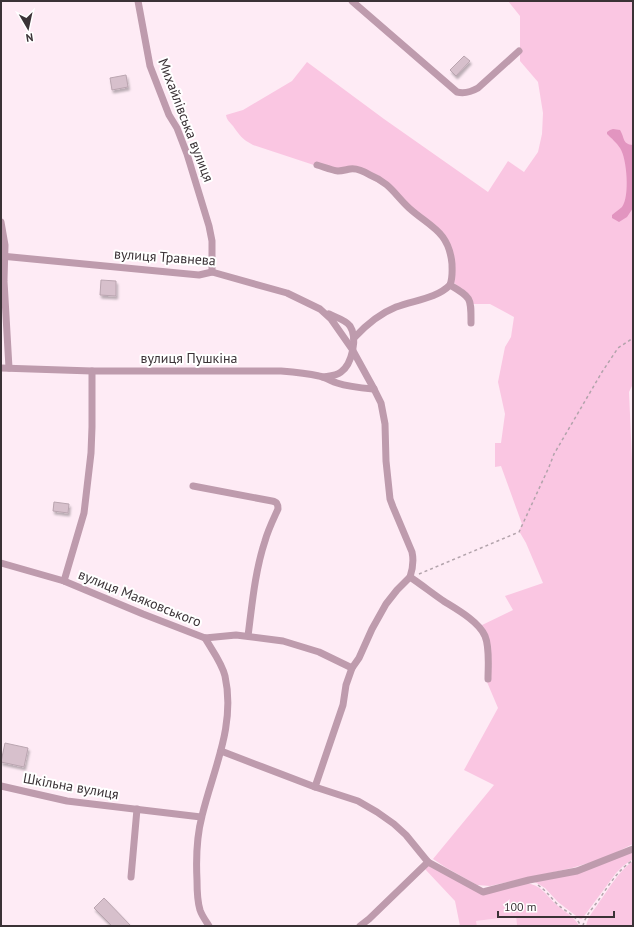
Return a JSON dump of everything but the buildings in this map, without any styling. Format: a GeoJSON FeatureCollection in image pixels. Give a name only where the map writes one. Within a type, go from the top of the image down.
{"type":"FeatureCollection","features":[{"type":"Feature","properties":{"kind":"street","name":"Михайлівська вулиця"},"geometry":{"type":"LineString","coordinates":[[138,1],[152,74],[169,115],[177,128],[187,154],[209,226],[212,241],[212,272]]}},
{"type":"Feature","properties":{"kind":"street"},"geometry":{"type":"LineString","coordinates":[[352,1],[457,92],[472,92],[519,51]]}},
{"type":"Feature","properties":{"kind":"street"},"geometry":{"type":"LineString","coordinates":[[317,165],[335,171],[352,169],[357,170],[370,174],[382,181],[391,188],[400,199],[443,236],[451,256],[453,275],[450,285],[445,290],[438,294],[396,307],[386,312],[362,329],[354,338]]}},
{"type":"Feature","properties":{"kind":"street"},"geometry":{"type":"LineString","coordinates":[[1,222],[5,245],[3,256],[9,368]]}},
{"type":"Feature","properties":{"kind":"street","name":"вулиця Травнева"},"geometry":{"type":"LineString","coordinates":[[3,256],[199,275],[212,272],[287,293],[325,312],[352,349],[381,403],[385,424],[386,461],[390,498],[414,558],[414,568],[410,577]]}},
{"type":"Feature","properties":{"kind":"street"},"geometry":{"type":"LineString","coordinates":[[450,285],[468,297],[471,305],[471,323]]}},
{"type":"Feature","properties":{"kind":"street"},"geometry":{"type":"LineString","coordinates":[[323,377],[336,375],[342,372],[347,366],[350,359],[354,338],[350,326],[346,322],[325,312]]}},
{"type":"Feature","properties":{"kind":"street","name":"вулиця Пушкіна"},"geometry":{"type":"LineString","coordinates":[[1,368],[92,371],[281,371],[305,373],[323,377],[346,386],[374,388]]}},
{"type":"Feature","properties":{"kind":"street","name":"вулиця Маяковського"},"geometry":{"type":"LineString","coordinates":[[64,581],[84,513],[92,434],[92,371]]}},
{"type":"Feature","properties":{"kind":"street"},"geometry":{"type":"LineString","coordinates":[[193,486],[272,501],[276,502],[278,505],[278,509],[261,553],[248,636]]}},
{"type":"Feature","properties":{"kind":"street","name":"вулиця Маяковського"},"geometry":{"type":"LineString","coordinates":[[1,563],[64,581],[142,614],[205,638],[236,635],[283,640],[320,652],[352,668]]}},
{"type":"Feature","properties":{"kind":"street"},"geometry":{"type":"LineString","coordinates":[[315,787],[343,706],[346,685],[352,668],[359,658],[372,629],[386,604],[410,577],[460,612],[482,631],[487,645],[488,680]]}},
{"type":"Feature","properties":{"kind":"street","name":"вулиця Маяковського"},"geometry":{"type":"LineString","coordinates":[[205,638],[223,669],[228,696],[226,729],[221,751],[201,817],[198,853],[197,873],[200,911],[209,926]]}},
{"type":"Feature","properties":{"kind":"street"},"geometry":{"type":"LineString","coordinates":[[221,751],[315,787],[358,801],[394,824],[406,835],[428,862],[483,892],[530,880],[577,871],[633,849]]}},
{"type":"Feature","properties":{"kind":"street","name":"Шкільна вулиця"},"geometry":{"type":"LineString","coordinates":[[1,786],[67,801],[201,817]]}},
{"type":"Feature","properties":{"kind":"street","name":"Шкільна вулиця"},"geometry":{"type":"LineString","coordinates":[[131,877],[137,809]]}},
{"type":"Feature","properties":{"kind":"street"},"geometry":{"type":"LineString","coordinates":[[360,926],[428,862]]}},
{"type":"Feature","properties":{"kind":"path"},"geometry":{"type":"LineString","coordinates":[[410,577],[519,532],[550,466],[554,454],[602,372],[618,348],[633,338]]}},
{"type":"Feature","properties":{"kind":"path"},"geometry":{"type":"LineString","coordinates":[[530,880],[544,889],[556,903],[574,916],[582,926],[587,916],[611,882],[624,867],[633,860]]}},
{"type":"Feature","properties":{"kind":"shaded area"},"geometry":{"type":"Polygon","coordinates":[[[508,1],[633,1],[633,384],[629,392],[633,483],[633,844],[595,861],[572,868],[490,886],[477,885],[433,859],[494,785],[464,770],[498,708],[487,682],[490,679],[489,654],[480,626],[513,610],[505,596],[543,583],[526,543],[519,531],[522,524],[501,466],[495,467],[495,443],[501,443],[505,414],[498,382],[505,347],[511,337],[514,317],[490,304],[472,304],[451,279],[450,256],[442,238],[390,189],[358,172],[335,172],[253,145],[240,135],[228,120],[226,115],[243,110],[292,81],[307,62],[384,119],[488,192],[508,161],[524,172],[538,152],[542,134],[543,113],[538,82],[520,61],[520,16],[508,1]]]}},
{"type":"Feature","properties":{"kind":"shaded area"},"geometry":{"type":"Polygon","coordinates":[[[613,129],[620,130],[625,142],[633,145],[633,208],[627,217],[619,222],[612,218],[612,215],[622,207],[626,195],[627,178],[626,168],[620,148],[607,134],[607,132],[613,129]]]}},
{"type":"Feature","properties":{"kind":"shaded area"},"geometry":{"type":"Polygon","coordinates":[[[633,849],[633,859],[616,873],[582,919],[558,902],[545,888],[535,882],[573,871],[633,849]]]}},
{"type":"Feature","properties":{"kind":"shaded area"},"geometry":{"type":"Polygon","coordinates":[[[633,861],[633,926],[586,926],[590,916],[611,885],[619,874],[633,861]]]}},
{"type":"Feature","properties":{"kind":"shaded area"},"geometry":{"type":"Polygon","coordinates":[[[429,865],[481,894],[524,883],[540,888],[558,906],[572,917],[579,926],[517,926],[516,916],[476,921],[477,926],[460,926],[455,901],[424,868],[429,865]]]}},
{"type":"Feature","properties":{"kind":"shaded area"},"geometry":{"type":"Polygon","coordinates":[[[516,916],[517,926],[477,926],[476,921],[516,916]]]}}]}
